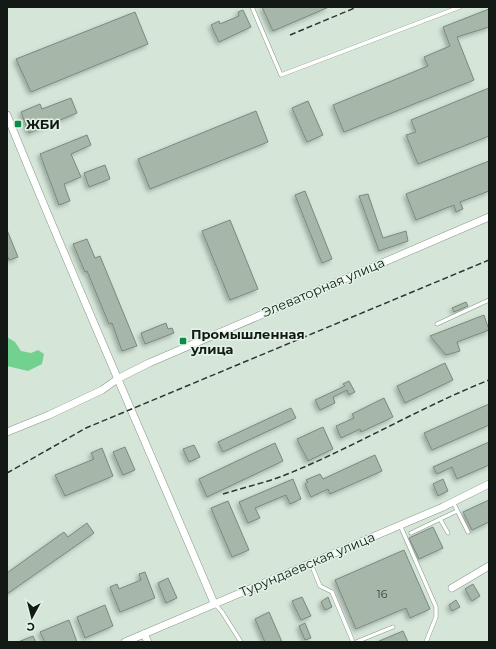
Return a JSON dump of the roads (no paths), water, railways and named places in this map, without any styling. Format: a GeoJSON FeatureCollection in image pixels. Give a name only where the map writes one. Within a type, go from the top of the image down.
{"type":"FeatureCollection","features":[{"type":"Feature","properties":{"kind":"street"},"geometry":{"type":"LineString","coordinates":[[7,115],[98,336],[119,378],[214,603]]}},
{"type":"Feature","properties":{"kind":"street","name":"Элеваторная улица"},"geometry":{"type":"LineString","coordinates":[[7,432],[69,406],[102,390],[119,378],[249,319],[489,217]]}},
{"type":"Feature","properties":{"kind":"street","name":"Турундаевская улица"},"geometry":{"type":"LineString","coordinates":[[125,642],[453,502],[489,484]]}},
{"type":"Feature","properties":{"kind":"street"},"geometry":{"type":"LineString","coordinates":[[452,588],[489,566]]}},
{"type":"Feature","properties":{"kind":"street"},"geometry":{"type":"LineString","coordinates":[[144,634],[148,642]]}},
{"type":"Feature","properties":{"kind":"lane"},"geometry":{"type":"LineString","coordinates":[[252,7],[281,75],[460,7]]}},
{"type":"Feature","properties":{"kind":"lane"},"geometry":{"type":"LineString","coordinates":[[437,324],[489,300]]}},
{"type":"Feature","properties":{"kind":"lane"},"geometry":{"type":"LineString","coordinates":[[453,502],[468,532]]}},
{"type":"Feature","properties":{"kind":"lane"},"geometry":{"type":"LineString","coordinates":[[411,533],[457,511]]}},
{"type":"Feature","properties":{"kind":"lane"},"geometry":{"type":"LineString","coordinates":[[440,519],[448,533]]}},
{"type":"Feature","properties":{"kind":"lane"},"geometry":{"type":"LineString","coordinates":[[400,525],[436,607],[436,617],[426,642]]}},
{"type":"Feature","properties":{"kind":"lane"},"geometry":{"type":"LineString","coordinates":[[310,563],[320,586],[332,592],[353,642]]}},
{"type":"Feature","properties":{"kind":"lane"},"geometry":{"type":"LineString","coordinates":[[214,603],[222,612],[242,642]]}},
{"type":"Feature","properties":{"kind":"lane"},"geometry":{"type":"LineString","coordinates":[[356,642],[392,627]]}},
{"type":"Feature","properties":{"kind":"railway"},"geometry":{"type":"LineString","coordinates":[[290,35],[357,7]]}},
{"type":"Feature","properties":{"kind":"railway"},"geometry":{"type":"LineString","coordinates":[[7,473],[86,428],[489,260]]}},
{"type":"Feature","properties":{"kind":"railway"},"geometry":{"type":"LineString","coordinates":[[223,494],[290,473],[439,402],[489,380]]}},
{"type":"Feature","properties":{"kind":"place","name":"ЖБИ"},"geometry":{"type":"Point","coordinates":[18,124]}},
{"type":"Feature","properties":{"kind":"place","name":"Промышленная улица"},"geometry":{"type":"Point","coordinates":[183,341]}}]}
